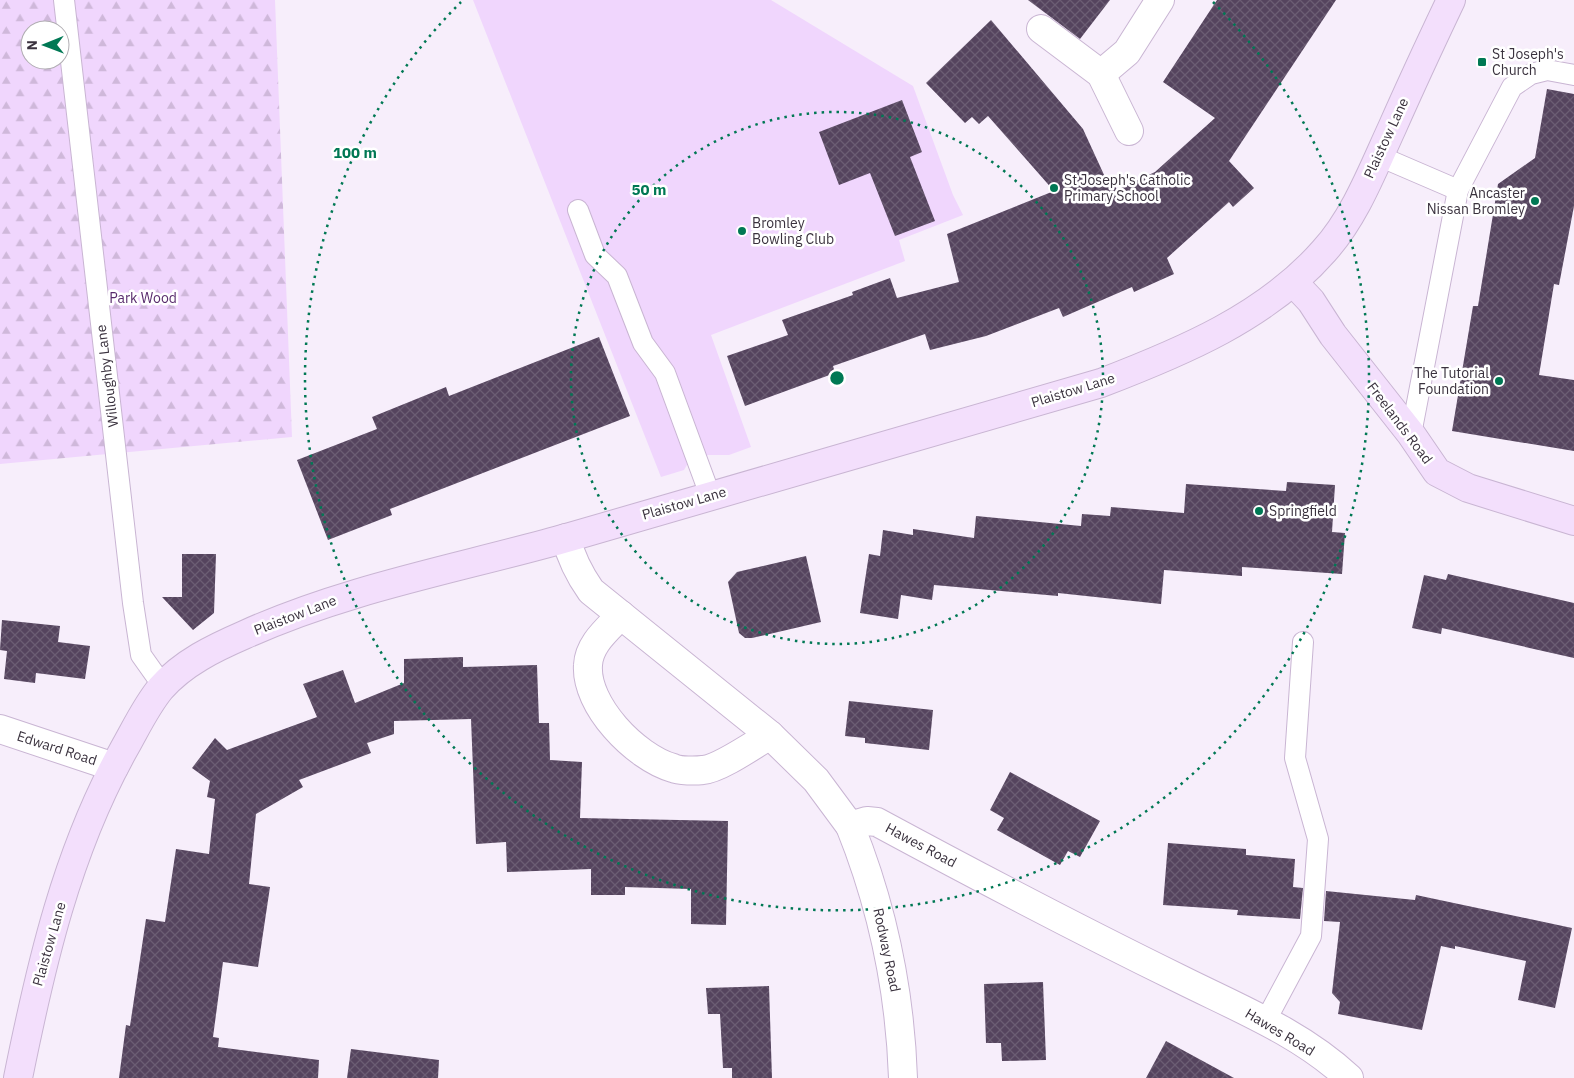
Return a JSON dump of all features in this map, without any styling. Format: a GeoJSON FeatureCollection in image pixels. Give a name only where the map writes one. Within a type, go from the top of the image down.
{"type":"FeatureCollection","features":[{"type":"Feature","properties":{"kind":"street"},"geometry":{"type":"LineString","coordinates":[[1101,74],[1127,52],[1160,0]]}},
{"type":"Feature","properties":{"kind":"street","name":"Plaistow Lane"},"geometry":{"type":"LineString","coordinates":[[18,1078],[37,983],[79,844],[114,767],[150,703],[163,686],[182,669],[212,649],[279,619],[343,598],[566,538],[1107,380],[1187,349],[1233,325],[1293,282],[1325,250],[1351,211],[1379,156],[1451,0]]}},
{"type":"Feature","properties":{"kind":"street"},"geometry":{"type":"LineString","coordinates":[[1041,29],[1101,74],[1128,131]]}},
{"type":"Feature","properties":{"kind":"street","name":"Freelands Road"},"geometry":{"type":"LineString","coordinates":[[1293,282],[1311,301],[1333,335],[1411,434],[1437,472],[1468,488],[1574,521]]}},
{"type":"Feature","properties":{"kind":"street"},"geometry":{"type":"LineString","coordinates":[[566,538],[579,575],[591,591],[770,735],[816,780],[850,826]]}},
{"type":"Feature","properties":{"kind":"street"},"geometry":{"type":"LineString","coordinates":[[621,615],[593,644],[588,664],[591,691],[617,731],[644,754],[673,768],[704,770],[738,754],[770,735]]}},
{"type":"Feature","properties":{"kind":"street","name":"Edward Road"},"geometry":{"type":"LineString","coordinates":[[0,729],[114,767]]}},
{"type":"Feature","properties":{"kind":"street","name":"Hawes Road"},"geometry":{"type":"LineString","coordinates":[[850,826],[867,821],[877,822],[1162,970],[1266,1020],[1336,1066],[1349,1078]]}},
{"type":"Feature","properties":{"kind":"street","name":"Rodway Road"},"geometry":{"type":"LineString","coordinates":[[850,826],[868,870],[887,938],[902,1030],[903,1078]]}},
{"type":"Feature","properties":{"kind":"lane","name":"Willoughby Lane"},"geometry":{"type":"LineString","coordinates":[[64,0],[132,603],[141,655],[163,686]]}},
{"type":"Feature","properties":{"kind":"lane"},"geometry":{"type":"LineString","coordinates":[[1411,434],[1458,190],[1512,87],[1531,74],[1547,70],[1574,75]]}},
{"type":"Feature","properties":{"kind":"lane"},"geometry":{"type":"LineString","coordinates":[[1379,156],[1458,190]]}},
{"type":"Feature","properties":{"kind":"lane"},"geometry":{"type":"LineString","coordinates":[[578,210],[595,255],[616,276],[642,343],[665,372],[710,495]]}},
{"type":"Feature","properties":{"kind":"lane"},"geometry":{"type":"LineString","coordinates":[[1266,1020],[1311,936],[1318,839],[1295,758],[1303,642]]}},
{"type":"Feature","properties":{"kind":"green space","name":"Park Wood"},"geometry":{"type":"Polygon","coordinates":[[[0,0],[275,0],[292,437],[0,464],[0,0]]]}},
{"type":"Feature","properties":{"kind":"green space","name":"Bromley Bowling Club"},"geometry":{"type":"Polygon","coordinates":[[[473,0],[771,0],[913,86],[953,195],[963,215],[899,240],[905,261],[711,335],[751,447],[729,455],[708,455],[688,463],[684,470],[661,477],[473,0]]]}},
{"type":"Feature","properties":{"kind":"building"},"geometry":{"type":"Polygon","coordinates":[[[1028,0],[1110,0],[1080,39],[1028,0]]]}},
{"type":"Feature","properties":{"kind":"building"},"geometry":{"type":"Polygon","coordinates":[[[1217,0],[1336,0],[1229,161],[1254,188],[1233,207],[1229,202],[1167,258],[1174,274],[1134,292],[1132,287],[1063,317],[1059,308],[986,336],[930,350],[925,334],[833,366],[835,373],[745,406],[727,356],[788,335],[782,320],[853,295],[852,292],[890,278],[897,298],[959,282],[947,234],[1054,191],[988,116],[979,124],[972,117],[965,123],[926,83],[991,20],[1083,129],[1105,177],[1110,175],[1117,190],[1155,172],[1215,118],[1163,82],[1217,0]]]}},
{"type":"Feature","properties":{"kind":"building"},"geometry":{"type":"Polygon","coordinates":[[[1547,89],[1574,94],[1574,206],[1559,285],[1554,284],[1539,375],[1574,380],[1574,451],[1452,431],[1473,306],[1478,306],[1498,184],[1535,158],[1547,89]]]}},
{"type":"Feature","properties":{"kind":"building","name":"Bromley Bowling Club"},"geometry":{"type":"Polygon","coordinates":[[[902,100],[922,152],[910,157],[935,221],[895,236],[870,173],[839,185],[819,132],[902,100]]]}},
{"type":"Feature","properties":{"kind":"building"},"geometry":{"type":"Polygon","coordinates":[[[599,337],[630,416],[390,509],[392,515],[328,540],[297,460],[377,429],[372,417],[446,387],[449,396],[599,337]]]}},
{"type":"Feature","properties":{"kind":"building"},"geometry":{"type":"Polygon","coordinates":[[[1287,482],[1335,485],[1332,532],[1345,533],[1342,574],[1242,567],[1242,576],[1164,570],[1161,604],[1058,593],[1058,596],[934,585],[932,600],[901,595],[898,619],[860,613],[869,554],[880,556],[883,530],[913,535],[913,529],[974,538],[976,516],[1081,526],[1082,514],[1110,516],[1111,507],[1184,513],[1186,484],[1286,491],[1287,482]]]}},
{"type":"Feature","properties":{"kind":"building"},"geometry":{"type":"Polygon","coordinates":[[[182,554],[216,554],[214,613],[193,630],[162,597],[182,597],[182,554]]]}},
{"type":"Feature","properties":{"kind":"building"},"geometry":{"type":"Polygon","coordinates":[[[806,556],[821,622],[745,638],[739,633],[728,582],[737,572],[806,556]]]}},
{"type":"Feature","properties":{"kind":"building"},"geometry":{"type":"Polygon","coordinates":[[[1448,574],[1574,603],[1574,658],[1442,628],[1441,634],[1412,628],[1424,575],[1446,580],[1448,574]]]}},
{"type":"Feature","properties":{"kind":"building"},"geometry":{"type":"Polygon","coordinates":[[[2,620],[60,626],[58,642],[90,646],[85,679],[36,673],[35,683],[4,679],[7,651],[0,650],[2,620]]]}},
{"type":"Feature","properties":{"kind":"building"},"geometry":{"type":"Polygon","coordinates":[[[463,657],[463,667],[537,665],[539,723],[549,723],[550,760],[582,762],[580,818],[728,821],[726,925],[691,924],[691,889],[625,887],[625,895],[591,895],[591,869],[507,872],[506,842],[476,844],[471,719],[394,721],[394,734],[367,743],[371,753],[299,780],[303,787],[256,814],[249,884],[270,887],[258,967],[223,962],[213,1037],[219,1038],[218,1047],[319,1060],[318,1078],[119,1078],[126,1025],[130,1026],[146,919],[165,922],[176,849],[209,854],[215,799],[207,797],[210,781],[192,768],[215,738],[227,750],[317,717],[303,684],[343,670],[355,703],[404,683],[404,659],[463,657]]]}},
{"type":"Feature","properties":{"kind":"building"},"geometry":{"type":"Polygon","coordinates":[[[849,701],[933,710],[929,750],[865,743],[865,738],[845,736],[849,701]]]}},
{"type":"Feature","properties":{"kind":"building"},"geometry":{"type":"Polygon","coordinates":[[[1010,772],[1100,821],[1080,857],[1068,851],[1060,865],[997,830],[1004,818],[990,810],[1010,772]]]}},
{"type":"Feature","properties":{"kind":"building"},"geometry":{"type":"Polygon","coordinates":[[[1168,843],[1246,849],[1246,855],[1295,859],[1293,887],[1303,888],[1300,919],[1237,915],[1238,910],[1163,905],[1168,843]]]}},
{"type":"Feature","properties":{"kind":"building"},"geometry":{"type":"Polygon","coordinates":[[[1326,891],[1415,900],[1416,895],[1572,928],[1555,1008],[1518,1000],[1526,961],[1455,946],[1455,949],[1441,946],[1422,1030],[1338,1014],[1340,1002],[1332,993],[1340,922],[1324,921],[1326,891]]]}},
{"type":"Feature","properties":{"kind":"building"},"geometry":{"type":"Polygon","coordinates":[[[1043,982],[1046,1060],[1002,1061],[1001,1043],[986,1043],[984,984],[1043,982]]]}},
{"type":"Feature","properties":{"kind":"building"},"geometry":{"type":"Polygon","coordinates":[[[769,986],[772,1078],[732,1078],[732,1068],[723,1068],[720,1014],[708,1014],[706,988],[769,986]]]}},
{"type":"Feature","properties":{"kind":"building"},"geometry":{"type":"Polygon","coordinates":[[[1166,1041],[1234,1078],[1146,1078],[1166,1041]]]}},
{"type":"Feature","properties":{"kind":"building"},"geometry":{"type":"Polygon","coordinates":[[[351,1049],[439,1060],[438,1078],[347,1078],[351,1049]]]}},
{"type":"Feature","properties":{"kind":"place","name":"St Joseph's Church"},"geometry":{"type":"Point","coordinates":[1482,62]}},
{"type":"Feature","properties":{"kind":"place","name":"St Joseph's Catholic Primary School"},"geometry":{"type":"Point","coordinates":[1054,188]}},
{"type":"Feature","properties":{"kind":"place","name":"Ancaster Nissan Bromley"},"geometry":{"type":"Point","coordinates":[1535,201]}},
{"type":"Feature","properties":{"kind":"place","name":"Bromley Bowling Club"},"geometry":{"type":"Point","coordinates":[742,231]}},
{"type":"Feature","properties":{"kind":"place","name":"The Tutorial Foundation"},"geometry":{"type":"Point","coordinates":[1499,381]}},
{"type":"Feature","properties":{"kind":"place","name":"Springfield"},"geometry":{"type":"Point","coordinates":[1259,511]}}]}
